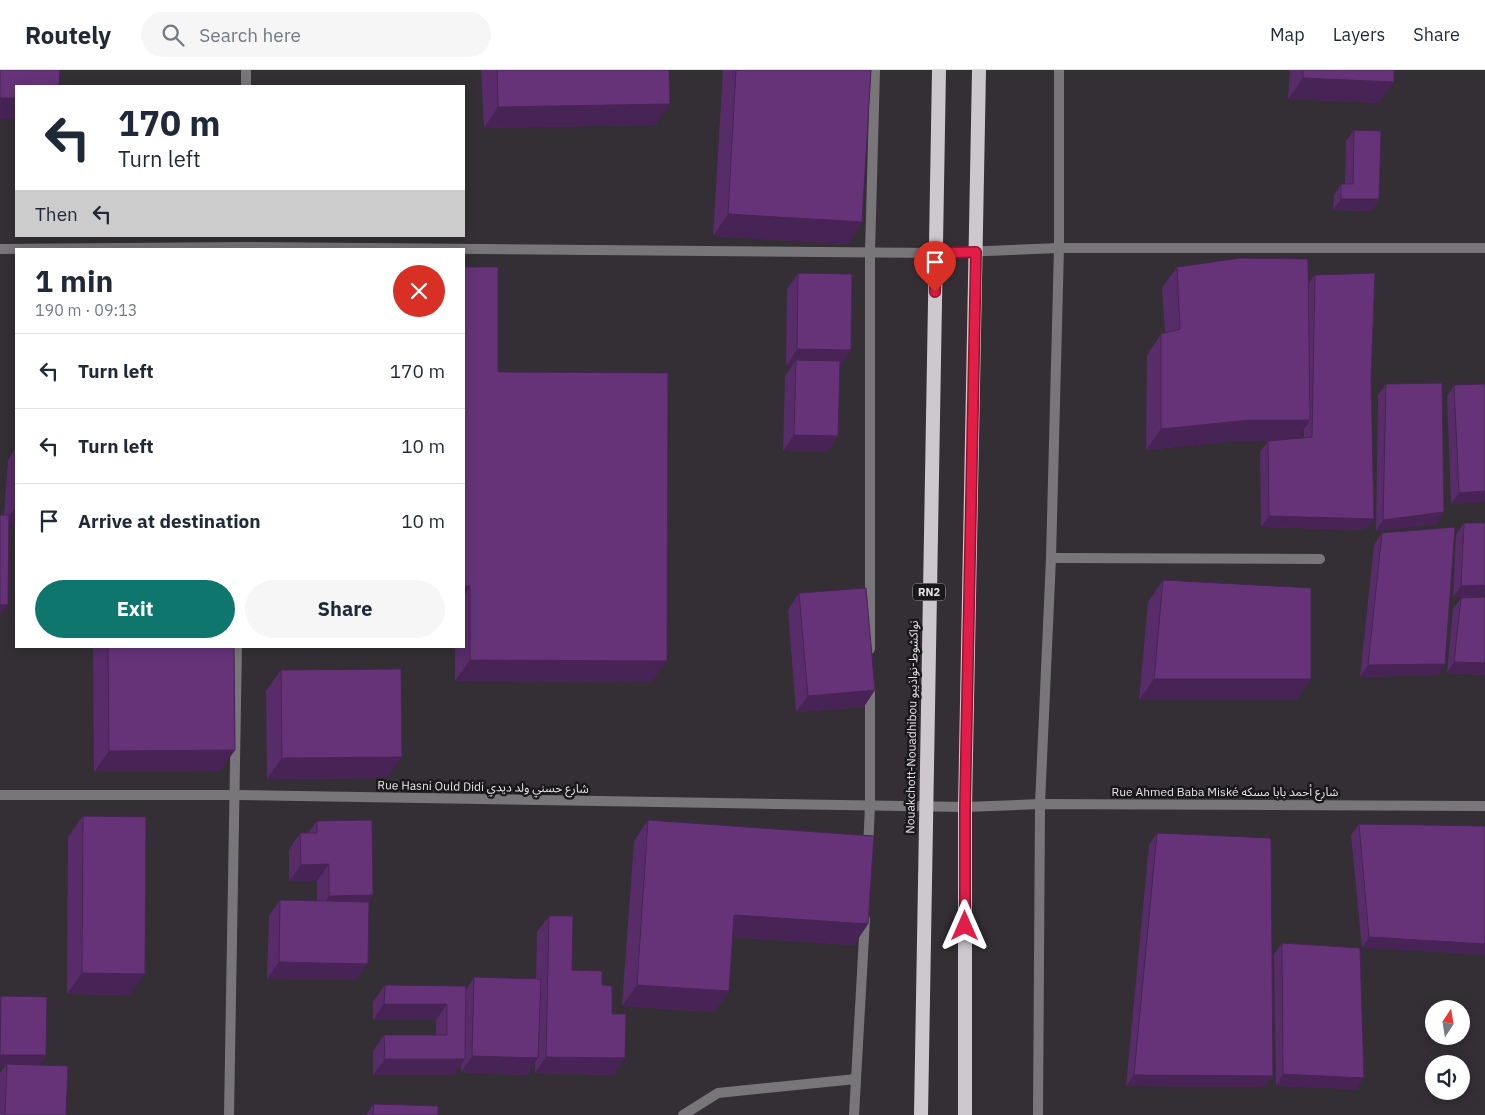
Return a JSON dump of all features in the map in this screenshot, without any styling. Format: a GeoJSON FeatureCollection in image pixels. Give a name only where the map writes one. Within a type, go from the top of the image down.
{"type":"FeatureCollection","features":[{"type":"Feature","properties":{"kind":"highway","name":"Nouakchott-Nouadhibou نواكشوط-نواذيبو"},"geometry":{"type":"LineString","coordinates":[[921,1115],[939,70]]}},
{"type":"Feature","properties":{"kind":"highway"},"geometry":{"type":"LineString","coordinates":[[965,1115],[965,807],[979,70]]}},
{"type":"Feature","properties":{"kind":"street"},"geometry":{"type":"LineString","coordinates":[[246,70],[246,85]]}},
{"type":"Feature","properties":{"kind":"street"},"geometry":{"type":"LineString","coordinates":[[870,658],[870,252],[876,70]]}},
{"type":"Feature","properties":{"kind":"street"},"geometry":{"type":"LineString","coordinates":[[1038,1115],[1040,804],[1051,558],[1059,248],[1059,70]]}},
{"type":"Feature","properties":{"kind":"street"},"geometry":{"type":"LineString","coordinates":[[49,248],[243,244],[936,253],[1059,248],[1485,248]]}},
{"type":"Feature","properties":{"kind":"street"},"geometry":{"type":"LineString","coordinates":[[0,249],[15,249]]}},
{"type":"Feature","properties":{"kind":"street"},"geometry":{"type":"LineString","coordinates":[[1051,558],[1320,559]]}},
{"type":"Feature","properties":{"kind":"street"},"geometry":{"type":"LineString","coordinates":[[229,1115],[236,648]]}},
{"type":"Feature","properties":{"kind":"street"},"geometry":{"type":"LineString","coordinates":[[868,855],[870,677]]}},
{"type":"Feature","properties":{"kind":"street","name":"Rue Hasni Ould Didi شارع حسني ولد ديدي"},"geometry":{"type":"LineString","coordinates":[[0,795],[234,795],[965,807]]}},
{"type":"Feature","properties":{"kind":"street","name":"Rue Ahmed Baba Miské شارع أحمد بابا مسكه"},"geometry":{"type":"LineString","coordinates":[[965,807],[1040,804],[1485,806]]}},
{"type":"Feature","properties":{"kind":"street"},"geometry":{"type":"LineString","coordinates":[[854,1115],[865,913]]}},
{"type":"Feature","properties":{"kind":"street"},"geometry":{"type":"LineString","coordinates":[[683,1115],[718,1093],[856,1079]]}},
{"type":"Feature","properties":{"kind":"building"},"geometry":{"type":"Polygon","coordinates":[[[0,70],[60,70],[59,85],[15,85],[15,98],[0,98],[0,70]]]}},
{"type":"Feature","properties":{"kind":"building"},"geometry":{"type":"Polygon","coordinates":[[[497,70],[669,70],[670,104],[498,107],[497,70]]]}},
{"type":"Feature","properties":{"kind":"building"},"geometry":{"type":"Polygon","coordinates":[[[736,70],[871,70],[862,222],[728,214],[736,70]]]}},
{"type":"Feature","properties":{"kind":"building"},"geometry":{"type":"Polygon","coordinates":[[[1303,70],[1394,70],[1394,82],[1303,78],[1303,70]]]}},
{"type":"Feature","properties":{"kind":"building"},"geometry":{"type":"Polygon","coordinates":[[[1354,130],[1381,131],[1379,199],[1341,199],[1341,184],[1353,184],[1354,130]]]}},
{"type":"Feature","properties":{"kind":"building"},"geometry":{"type":"Polygon","coordinates":[[[1241,258],[1308,259],[1310,420],[1250,420],[1161,429],[1161,334],[1180,329],[1177,267],[1241,258]]]}},
{"type":"Feature","properties":{"kind":"building"},"geometry":{"type":"Polygon","coordinates":[[[465,267],[498,267],[498,372],[668,373],[667,661],[470,660],[470,586],[465,586],[465,267]]]}},
{"type":"Feature","properties":{"kind":"building"},"geometry":{"type":"Polygon","coordinates":[[[798,273],[852,274],[851,350],[797,349],[798,273]]]}},
{"type":"Feature","properties":{"kind":"building"},"geometry":{"type":"Polygon","coordinates":[[[1375,273],[1371,379],[1374,519],[1269,516],[1268,441],[1312,437],[1315,275],[1375,273]]]}},
{"type":"Feature","properties":{"kind":"building"},"geometry":{"type":"Polygon","coordinates":[[[796,360],[840,361],[838,436],[794,435],[796,360]]]}},
{"type":"Feature","properties":{"kind":"building"},"geometry":{"type":"Polygon","coordinates":[[[1442,383],[1444,512],[1383,520],[1386,384],[1442,383]]]}},
{"type":"Feature","properties":{"kind":"building"},"geometry":{"type":"Polygon","coordinates":[[[1485,384],[1485,491],[1459,493],[1454,385],[1485,384]]]}},
{"type":"Feature","properties":{"kind":"building"},"geometry":{"type":"Polygon","coordinates":[[[0,515],[9,515],[8,605],[0,605],[0,515]]]}},
{"type":"Feature","properties":{"kind":"building"},"geometry":{"type":"Polygon","coordinates":[[[1464,523],[1485,523],[1485,585],[1461,586],[1464,523]]]}},
{"type":"Feature","properties":{"kind":"building"},"geometry":{"type":"Polygon","coordinates":[[[1455,527],[1445,664],[1368,665],[1382,533],[1455,527]]]}},
{"type":"Feature","properties":{"kind":"building"},"geometry":{"type":"Polygon","coordinates":[[[1163,580],[1311,588],[1311,679],[1154,679],[1163,580]]]}},
{"type":"Feature","properties":{"kind":"building"},"geometry":{"type":"Polygon","coordinates":[[[866,588],[875,690],[808,696],[799,593],[866,588]]]}},
{"type":"Feature","properties":{"kind":"building"},"geometry":{"type":"Polygon","coordinates":[[[1485,597],[1485,663],[1454,662],[1461,598],[1485,597]]]}},
{"type":"Feature","properties":{"kind":"building"},"geometry":{"type":"Polygon","coordinates":[[[108,648],[234,648],[235,750],[109,751],[108,648]]]}},
{"type":"Feature","properties":{"kind":"building"},"geometry":{"type":"Polygon","coordinates":[[[401,669],[402,757],[282,758],[281,670],[401,669]]]}},
{"type":"Feature","properties":{"kind":"building"},"geometry":{"type":"Polygon","coordinates":[[[83,816],[146,817],[145,974],[82,973],[83,816]]]}},
{"type":"Feature","properties":{"kind":"building"},"geometry":{"type":"Polygon","coordinates":[[[372,820],[373,895],[329,896],[329,864],[301,865],[300,833],[317,833],[317,821],[372,820]]]}},
{"type":"Feature","properties":{"kind":"building"},"geometry":{"type":"Polygon","coordinates":[[[648,820],[874,836],[868,924],[734,915],[729,991],[637,985],[648,820]]]}},
{"type":"Feature","properties":{"kind":"building"},"geometry":{"type":"Polygon","coordinates":[[[1359,824],[1485,826],[1485,944],[1369,937],[1359,824]]]}},
{"type":"Feature","properties":{"kind":"building"},"geometry":{"type":"Polygon","coordinates":[[[1157,833],[1271,838],[1273,1076],[1134,1075],[1157,833]]]}},
{"type":"Feature","properties":{"kind":"building"},"geometry":{"type":"Polygon","coordinates":[[[280,900],[369,902],[368,964],[279,962],[280,900]]]}},
{"type":"Feature","properties":{"kind":"building"},"geometry":{"type":"Polygon","coordinates":[[[549,916],[573,916],[572,970],[602,971],[602,985],[612,986],[612,1014],[626,1014],[625,1058],[546,1057],[549,916]]]}},
{"type":"Feature","properties":{"kind":"building"},"geometry":{"type":"Polygon","coordinates":[[[1282,943],[1360,948],[1364,1078],[1283,1074],[1282,943]]]}},
{"type":"Feature","properties":{"kind":"building"},"geometry":{"type":"Polygon","coordinates":[[[474,977],[541,979],[538,1058],[472,1056],[474,977]]]}},
{"type":"Feature","properties":{"kind":"building"},"geometry":{"type":"Polygon","coordinates":[[[385,985],[466,986],[465,1059],[385,1059],[384,1035],[447,1035],[447,1004],[384,1004],[385,985]]]}},
{"type":"Feature","properties":{"kind":"building"},"geometry":{"type":"Polygon","coordinates":[[[1,996],[47,997],[46,1055],[0,1055],[1,996]]]}},
{"type":"Feature","properties":{"kind":"building"},"geometry":{"type":"Polygon","coordinates":[[[7,1064],[68,1066],[66,1115],[5,1115],[7,1064]]]}},
{"type":"Feature","properties":{"kind":"building"},"geometry":{"type":"Polygon","coordinates":[[[374,1104],[438,1106],[438,1115],[373,1115],[374,1104]]]}},
{"type":"Feature","properties":{"kind":"route"},"geometry":{"type":"LineString","coordinates":[[935,292],[936,253],[976,252],[965,807],[965,926]]}}]}
